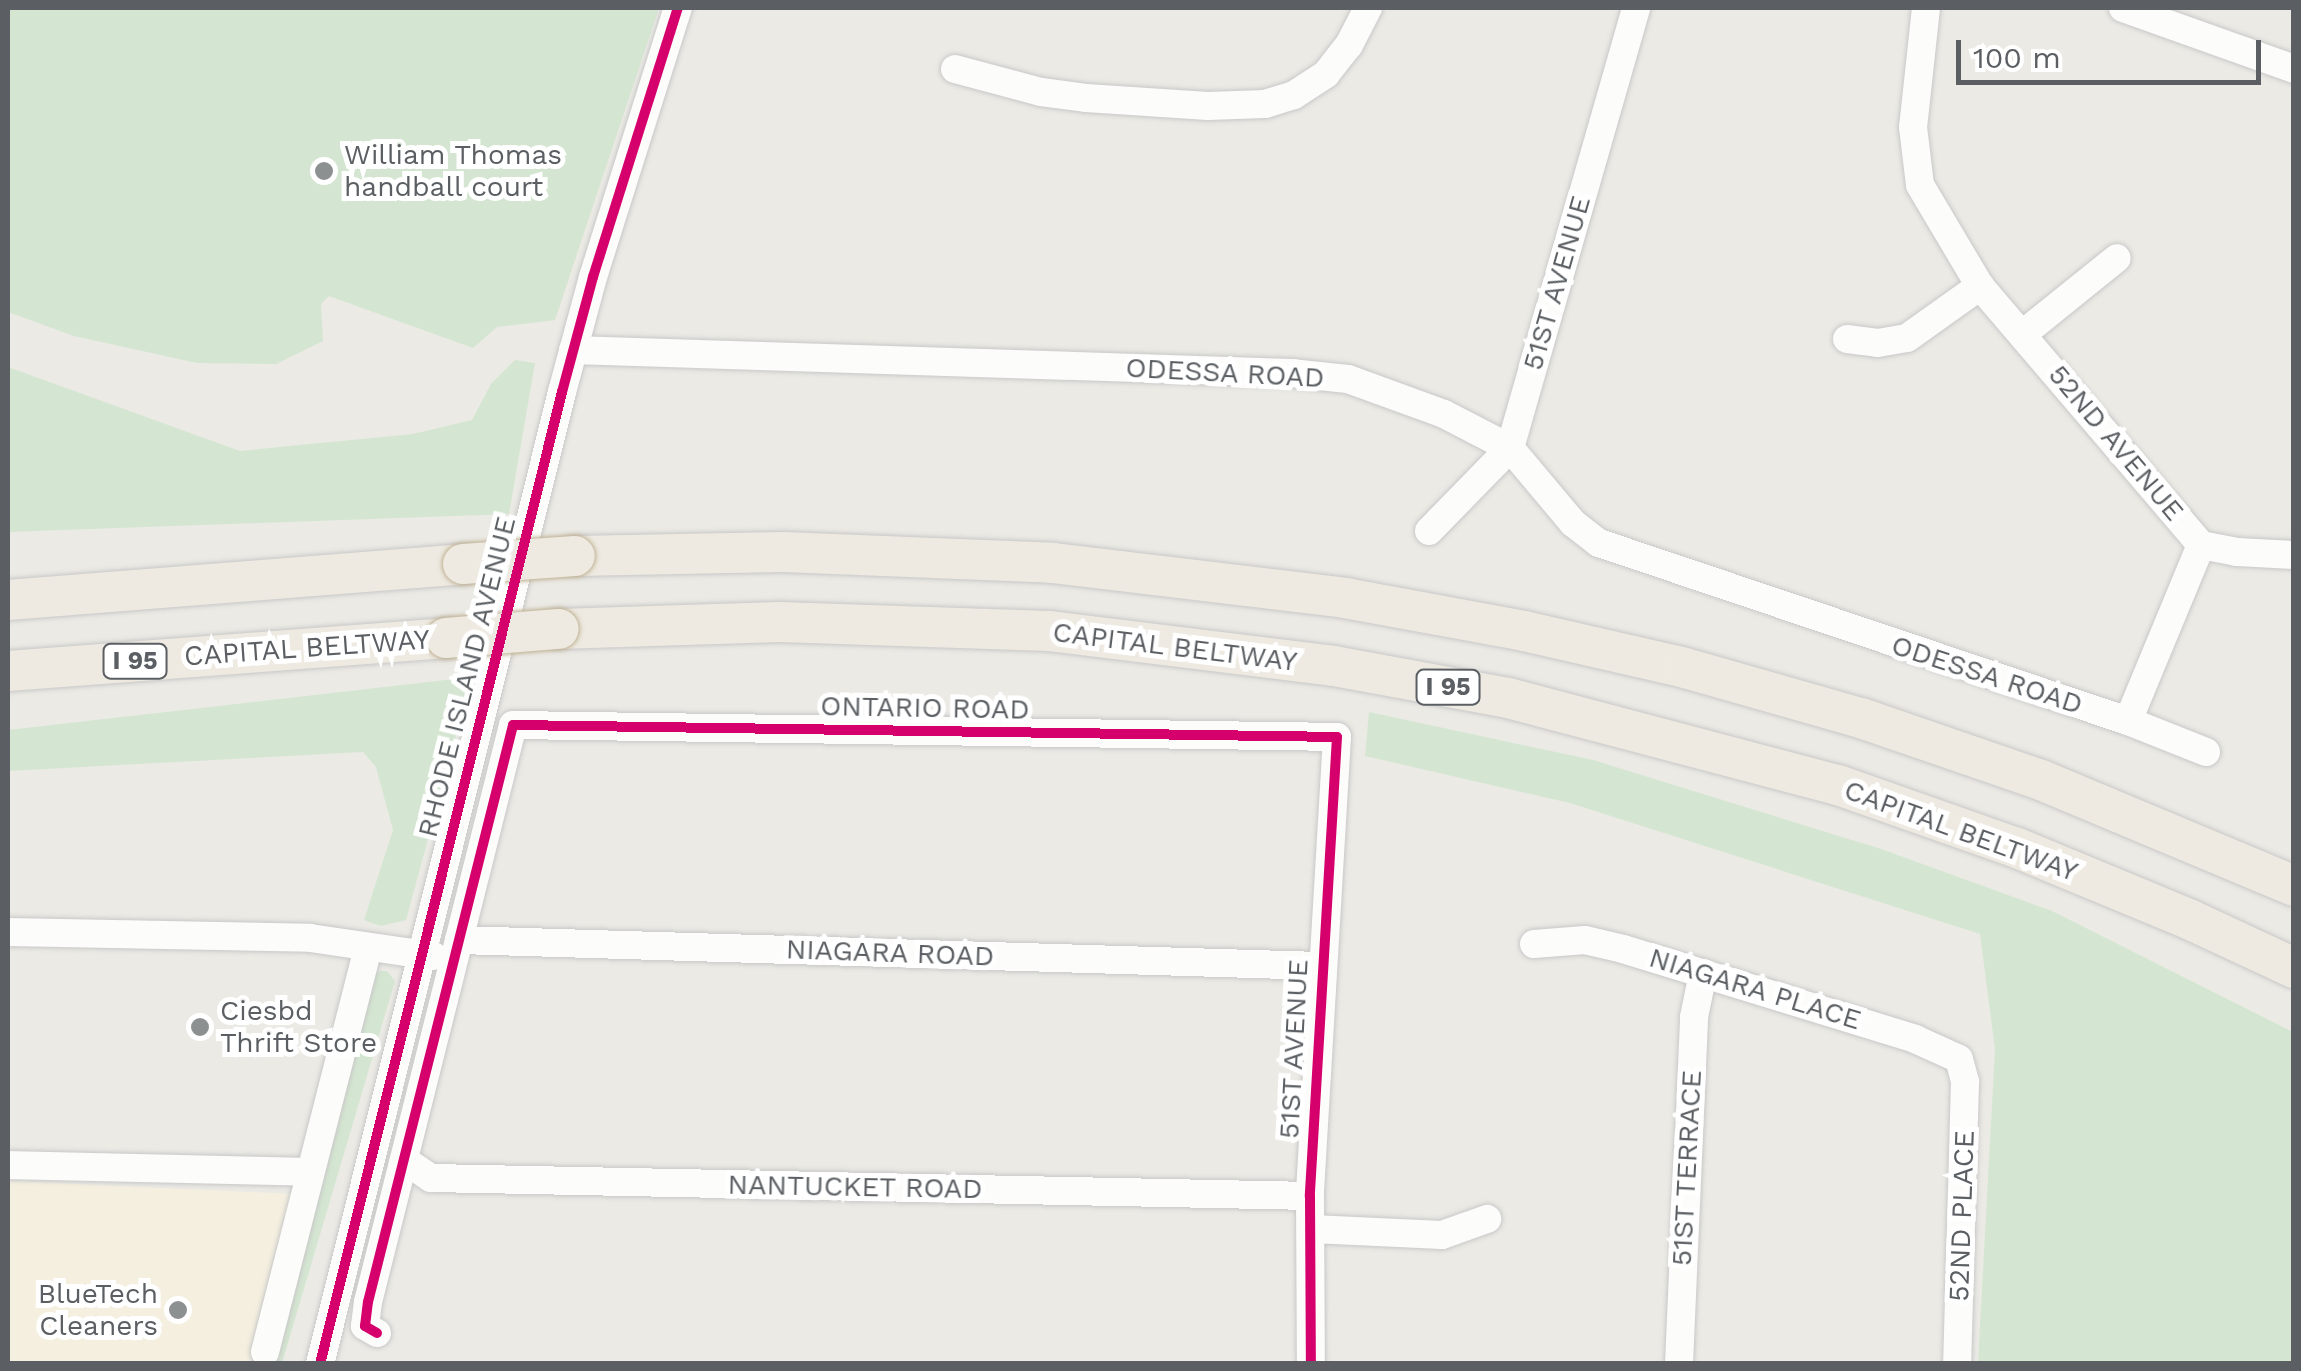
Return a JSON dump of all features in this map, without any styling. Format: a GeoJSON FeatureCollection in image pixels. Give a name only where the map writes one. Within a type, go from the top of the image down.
{"type":"FeatureCollection","features":[{"type":"Feature","properties":{"kind":"highway"},"geometry":{"type":"LineString","coordinates":[[8,600],[575,556],[783,552],[1054,564],[1237,582],[1524,631],[1686,668],[1861,718],[2041,780],[2294,886]]}},
{"type":"Feature","properties":{"kind":"highway"},"geometry":{"type":"LineString","coordinates":[[8,579],[227,583]]}},
{"type":"Feature","properties":{"kind":"highway","name":"CAPITAL BELTWAY"},"geometry":{"type":"LineString","coordinates":[[8,671],[559,629],[779,622],[1050,631],[1334,666],[1508,698],[1838,785],[2017,848],[2294,968]]}},
{"type":"Feature","properties":{"kind":"highway"},"geometry":{"type":"LineString","coordinates":[[8,700],[263,651]]}},
{"type":"Feature","properties":{"kind":"street","name":"RHODE ISLAND AVENUE"},"geometry":{"type":"LineString","coordinates":[[320,1364],[573,350],[678,8]]}},
{"type":"Feature","properties":{"kind":"street"},"geometry":{"type":"LineString","coordinates":[[955,70],[1041,92],[1086,98],[1208,106],[1265,104],[1294,95],[1326,74],[1349,45],[1368,8]]}},
{"type":"Feature","properties":{"kind":"street","name":"51ST AVENUE"},"geometry":{"type":"LineString","coordinates":[[1429,530],[1510,448],[1636,8]]}},
{"type":"Feature","properties":{"kind":"street","name":"52ND AVENUE"},"geometry":{"type":"LineString","coordinates":[[1926,8],[1913,127],[1916,173],[1938,220],[1980,286],[2201,545],[2128,721]]}},
{"type":"Feature","properties":{"kind":"street"},"geometry":{"type":"LineString","coordinates":[[2123,8],[2294,70]]}},
{"type":"Feature","properties":{"kind":"street"},"geometry":{"type":"LineString","coordinates":[[2024,333],[2116,258]]}},
{"type":"Feature","properties":{"kind":"street"},"geometry":{"type":"LineString","coordinates":[[1847,340],[1878,343],[1906,338],[1980,286]]}},
{"type":"Feature","properties":{"kind":"street","name":"ODESSA ROAD"},"geometry":{"type":"LineString","coordinates":[[573,350],[1320,376],[1381,389],[1510,448],[1573,523],[1599,542],[2128,721],[2206,752]]}},
{"type":"Feature","properties":{"kind":"street"},"geometry":{"type":"LineString","coordinates":[[2201,545],[2237,552],[2294,555]]}},
{"type":"Feature","properties":{"kind":"street","name":"RHODE ISLAND AVENUE"},"geometry":{"type":"LineString","coordinates":[[378,1334],[365,1326],[366,1314],[513,725]]}},
{"type":"Feature","properties":{"kind":"street","name":"ONTARIO ROAD"},"geometry":{"type":"LineString","coordinates":[[513,725],[1337,737]]}},
{"type":"Feature","properties":{"kind":"street","name":"51ST AVENUE"},"geometry":{"type":"LineString","coordinates":[[1312,1364],[1310,1196],[1320,966],[1337,737]]}},
{"type":"Feature","properties":{"kind":"street","name":"NIAGARA ROAD"},"geometry":{"type":"LineString","coordinates":[[8,932],[310,938],[420,954],[457,950],[1320,966]]}},
{"type":"Feature","properties":{"kind":"street","name":"NIAGARA PLACE"},"geometry":{"type":"LineString","coordinates":[[1534,944],[1585,940],[1703,972],[1949,1051],[1964,1069]]}},
{"type":"Feature","properties":{"kind":"street"},"geometry":{"type":"LineString","coordinates":[[265,1352],[368,949]]}},
{"type":"Feature","properties":{"kind":"street","name":"51ST TERRACE"},"geometry":{"type":"LineString","coordinates":[[1679,1364],[1694,1017],[1703,972]]}},
{"type":"Feature","properties":{"kind":"street","name":"52ND PLACE"},"geometry":{"type":"LineString","coordinates":[[1957,1364],[1964,1069]]}},
{"type":"Feature","properties":{"kind":"street","name":"NANTUCKET ROAD"},"geometry":{"type":"LineString","coordinates":[[404,1160],[431,1178],[1310,1196]]}},
{"type":"Feature","properties":{"kind":"street"},"geometry":{"type":"LineString","coordinates":[[8,1165],[308,1172]]}},
{"type":"Feature","properties":{"kind":"street"},"geometry":{"type":"LineString","coordinates":[[1312,1229],[1442,1234],[1487,1219]]}},
{"type":"Feature","properties":{"kind":"shaded area"},"geometry":{"type":"Polygon","coordinates":[[[8,1181],[293,1194],[250,1363],[8,1364],[8,1181]]]}},
{"type":"Feature","properties":{"kind":"green space"},"geometry":{"type":"Polygon","coordinates":[[[8,8],[659,8],[555,320],[497,327],[473,348],[329,296],[321,304],[323,341],[276,364],[197,363],[74,336],[8,312],[8,8]]]}},
{"type":"Feature","properties":{"kind":"green space"},"geometry":{"type":"Polygon","coordinates":[[[515,360],[535,363],[509,514],[8,532],[8,367],[240,451],[413,434],[472,420],[491,384],[515,360]]]}},
{"type":"Feature","properties":{"kind":"green space"},"geometry":{"type":"Polygon","coordinates":[[[472,677],[406,920],[381,926],[364,920],[393,830],[376,767],[363,752],[8,771],[8,730],[472,677]]]}},
{"type":"Feature","properties":{"kind":"green space"},"geometry":{"type":"Polygon","coordinates":[[[1369,712],[1593,760],[1881,849],[2052,911],[2293,1032],[2293,1363],[1978,1363],[1995,1049],[1980,934],[1570,803],[1365,756],[1369,712]]]}},
{"type":"Feature","properties":{"kind":"green space"},"geometry":{"type":"Polygon","coordinates":[[[387,971],[395,981],[282,1363],[276,1364],[374,975],[387,971]]]}},
{"type":"Feature","properties":{"kind":"cycle path"},"geometry":{"type":"LineString","coordinates":[[320,1364],[562,392],[593,277],[678,8]]}},
{"type":"Feature","properties":{"kind":"cycle path"},"geometry":{"type":"LineString","coordinates":[[377,1333],[365,1326],[368,1302],[513,725],[1337,737],[1310,1196],[1311,1364]]}},
{"type":"Feature","properties":{"kind":"place","name":"William Thomas handball court"},"geometry":{"type":"Point","coordinates":[324,171]}},
{"type":"Feature","properties":{"kind":"place","name":"Ciesbd Thrift Store"},"geometry":{"type":"Point","coordinates":[200,1027]}},
{"type":"Feature","properties":{"kind":"place","name":"BlueTech Cleaners"},"geometry":{"type":"Point","coordinates":[178,1310]}}]}
